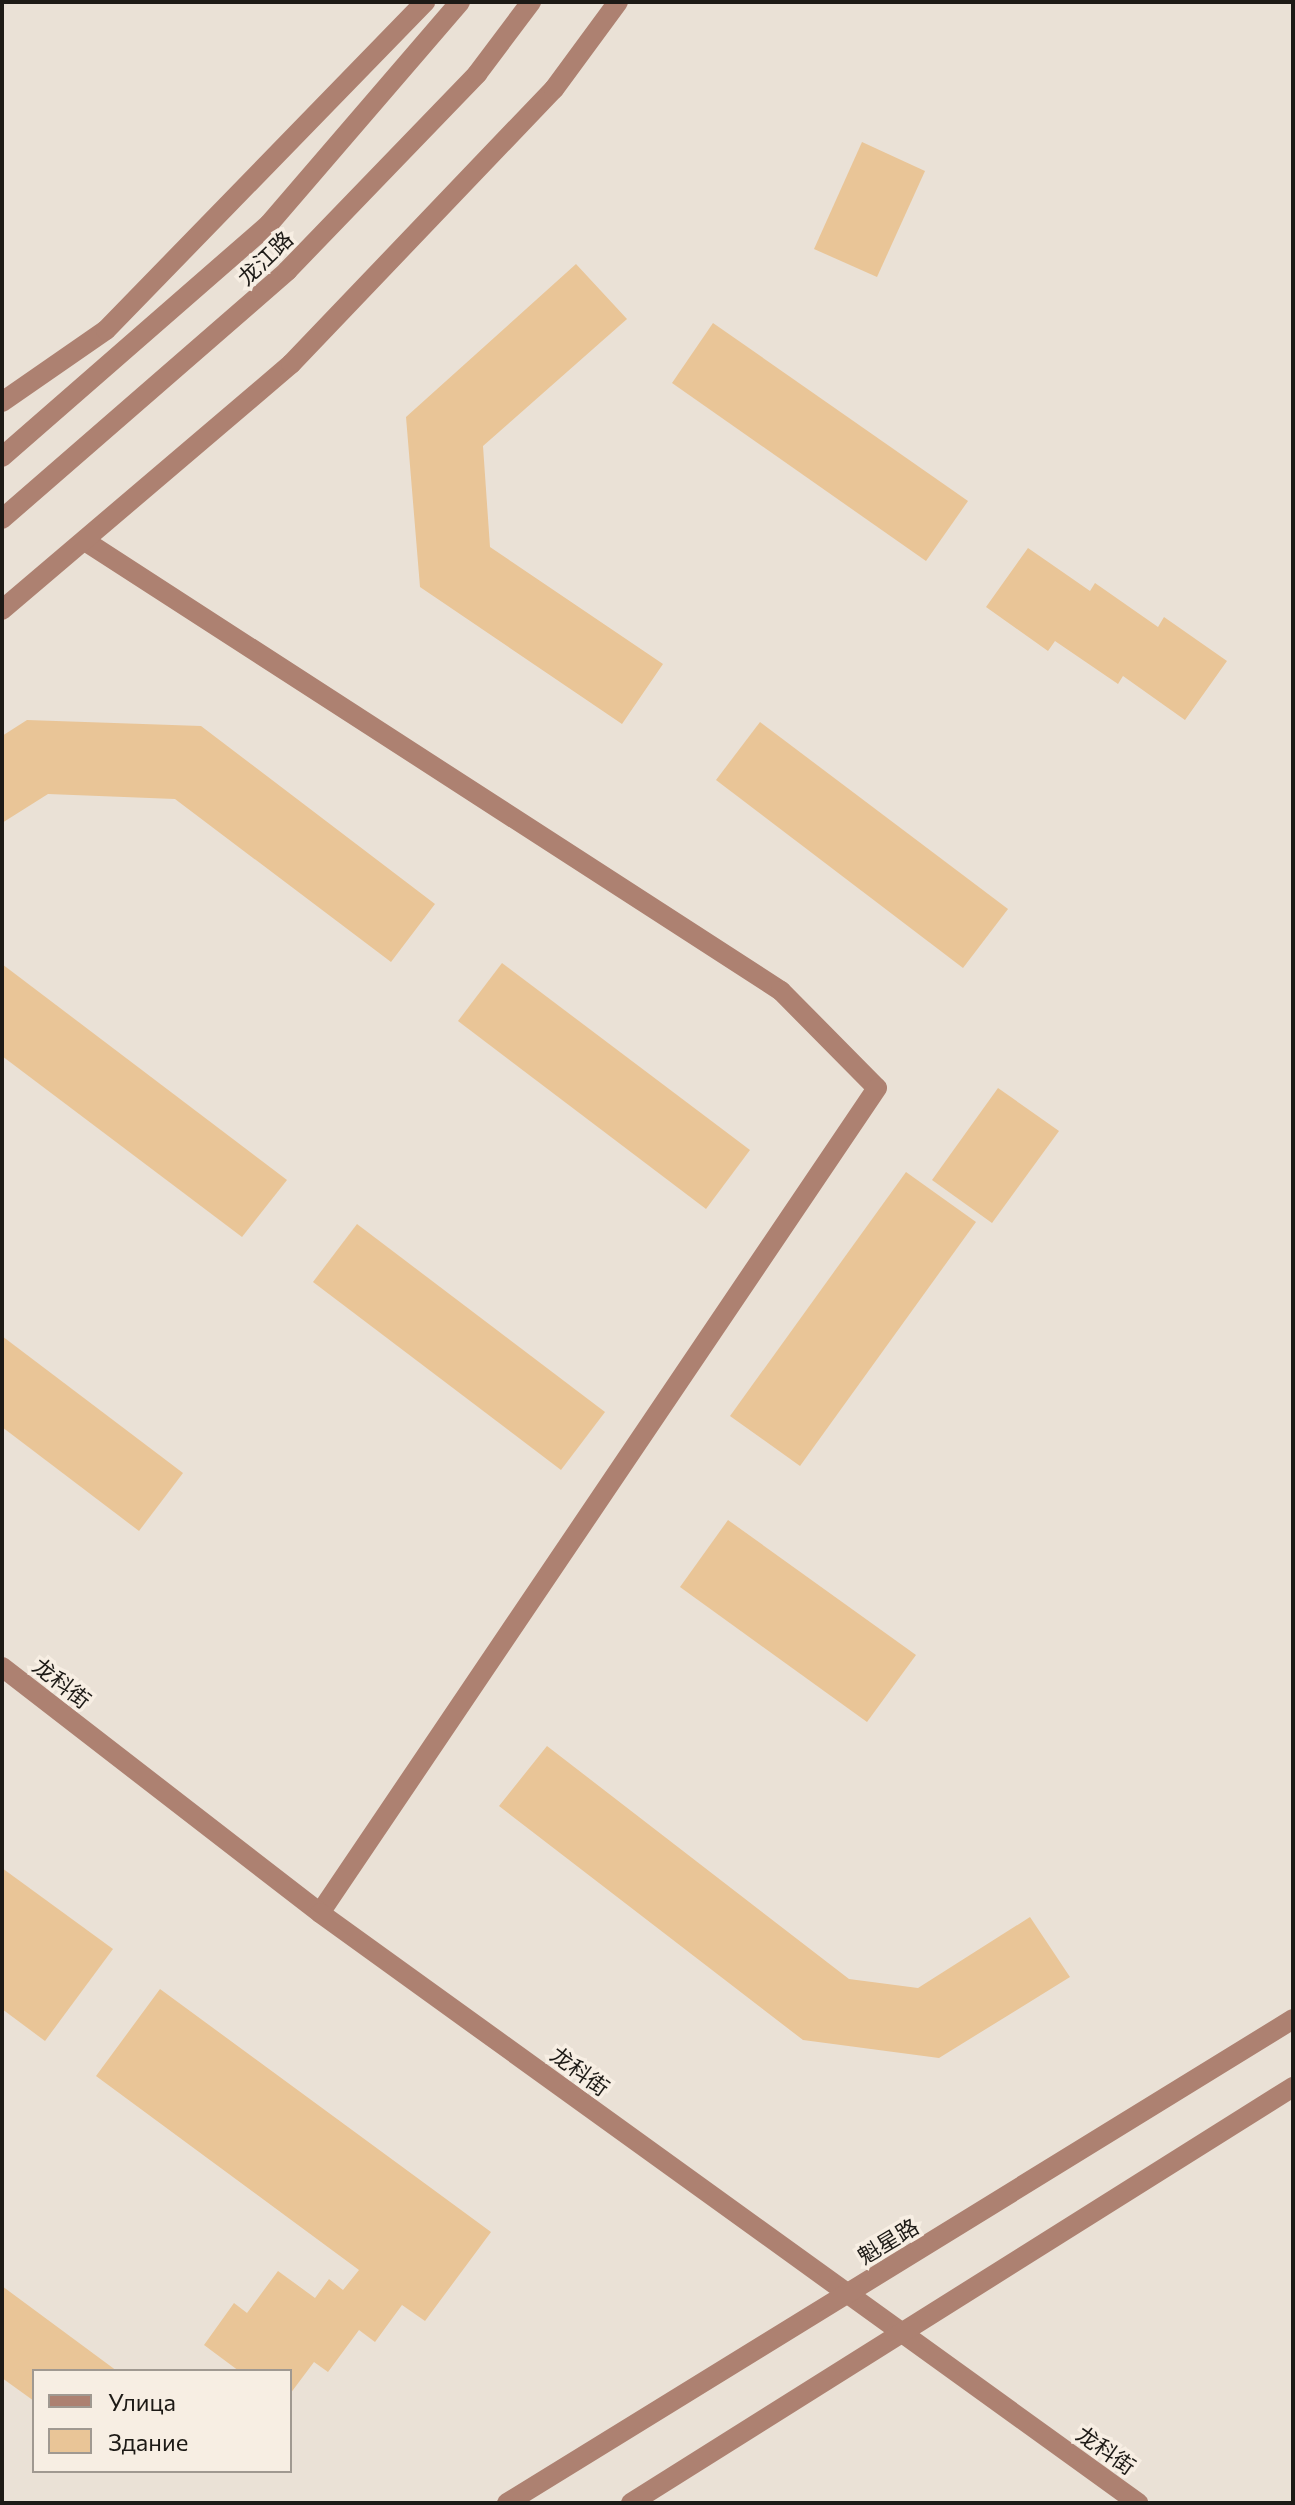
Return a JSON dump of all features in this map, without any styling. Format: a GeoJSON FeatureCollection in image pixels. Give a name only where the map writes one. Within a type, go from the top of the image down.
{"type":"FeatureCollection","features":[{"type":"Feature","properties":{"kind":"street"},"geometry":{"type":"LineString","coordinates":[[2,402],[106,330],[425,2]]}},
{"type":"Feature","properties":{"kind":"street","name":"龙江路"},"geometry":{"type":"LineString","coordinates":[[2,457],[269,224],[460,2]]}},
{"type":"Feature","properties":{"kind":"street","name":"龙江路"},"geometry":{"type":"LineString","coordinates":[[2,519],[183,367],[287,271],[477,74],[531,2]]}},
{"type":"Feature","properties":{"kind":"street"},"geometry":{"type":"LineString","coordinates":[[2,610],[291,364],[554,89],[618,2]]}},
{"type":"Feature","properties":{"kind":"street"},"geometry":{"type":"LineString","coordinates":[[85,541],[781,991],[877,1088],[320,1913]]}},
{"type":"Feature","properties":{"kind":"street","name":"龙科街"},"geometry":{"type":"LineString","coordinates":[[2,1667],[320,1913],[1138,2503]]}},
{"type":"Feature","properties":{"kind":"street","name":"魁星路"},"geometry":{"type":"LineString","coordinates":[[507,2503],[1293,2019]]}},
{"type":"Feature","properties":{"kind":"street"},"geometry":{"type":"LineString","coordinates":[[631,2503],[1293,2087]]}},
{"type":"Feature","properties":{"kind":"building"},"geometry":{"type":"Polygon","coordinates":[[[862,142],[925,171],[877,277],[814,249],[862,142]]]}},
{"type":"Feature","properties":{"kind":"building"},"geometry":{"type":"Polygon","coordinates":[[[576,264],[627,319],[483,446],[490,547],[663,664],[622,724],[420,587],[406,417],[576,264]]]}},
{"type":"Feature","properties":{"kind":"building"},"geometry":{"type":"Polygon","coordinates":[[[713,323],[968,501],[926,561],[672,383],[713,323]]]}},
{"type":"Feature","properties":{"kind":"building"},"geometry":{"type":"Polygon","coordinates":[[[1028,548],[1090,591],[1095,583],[1158,627],[1164,617],[1227,661],[1185,720],[1123,676],[1118,684],[1055,641],[1048,651],[986,607],[1028,548]]]}},
{"type":"Feature","properties":{"kind":"building"},"geometry":{"type":"Polygon","coordinates":[[[27,720],[201,726],[435,904],[391,962],[175,799],[48,794],[2,823],[2,736],[27,720]]]}},
{"type":"Feature","properties":{"kind":"building"},"geometry":{"type":"Polygon","coordinates":[[[760,722],[1008,909],[963,968],[716,780],[760,722]]]}},
{"type":"Feature","properties":{"kind":"building"},"geometry":{"type":"Polygon","coordinates":[[[502,963],[750,1150],[706,1209],[458,1021],[502,963]]]}},
{"type":"Feature","properties":{"kind":"building"},"geometry":{"type":"Polygon","coordinates":[[[2,964],[287,1180],[242,1237],[2,1056],[2,964]]]}},
{"type":"Feature","properties":{"kind":"building"},"geometry":{"type":"Polygon","coordinates":[[[998,1088],[1059,1131],[992,1223],[932,1180],[998,1088]]]}},
{"type":"Feature","properties":{"kind":"building"},"geometry":{"type":"Polygon","coordinates":[[[906,1172],[976,1222],[800,1466],[730,1416],[906,1172]]]}},
{"type":"Feature","properties":{"kind":"building"},"geometry":{"type":"Polygon","coordinates":[[[357,1224],[605,1412],[561,1470],[313,1282],[357,1224]]]}},
{"type":"Feature","properties":{"kind":"building"},"geometry":{"type":"Polygon","coordinates":[[[2,1336],[183,1473],[139,1531],[2,1427],[2,1336]]]}},
{"type":"Feature","properties":{"kind":"building"},"geometry":{"type":"Polygon","coordinates":[[[728,1520],[916,1655],[867,1722],[680,1587],[728,1520]]]}},
{"type":"Feature","properties":{"kind":"building"},"geometry":{"type":"Polygon","coordinates":[[[547,1746],[849,1979],[918,1988],[1030,1917],[1070,1977],[939,2058],[803,2040],[499,1806],[547,1746]]]}},
{"type":"Feature","properties":{"kind":"building"},"geometry":{"type":"Polygon","coordinates":[[[2,1868],[113,1949],[45,2041],[2,2009],[2,1868]]]}},
{"type":"Feature","properties":{"kind":"building"},"geometry":{"type":"Polygon","coordinates":[[[160,1989],[491,2232],[425,2321],[402,2305],[375,2342],[359,2330],[328,2372],[314,2362],[292,2391],[292,2369],[236,2369],[204,2345],[234,2303],[247,2313],[278,2271],[315,2298],[329,2279],[343,2290],[359,2270],[96,2076],[160,1989]]]}},
{"type":"Feature","properties":{"kind":"building"},"geometry":{"type":"Polygon","coordinates":[[[2,2286],[114,2369],[32,2369],[32,2400],[2,2378],[2,2286]]]}}]}
